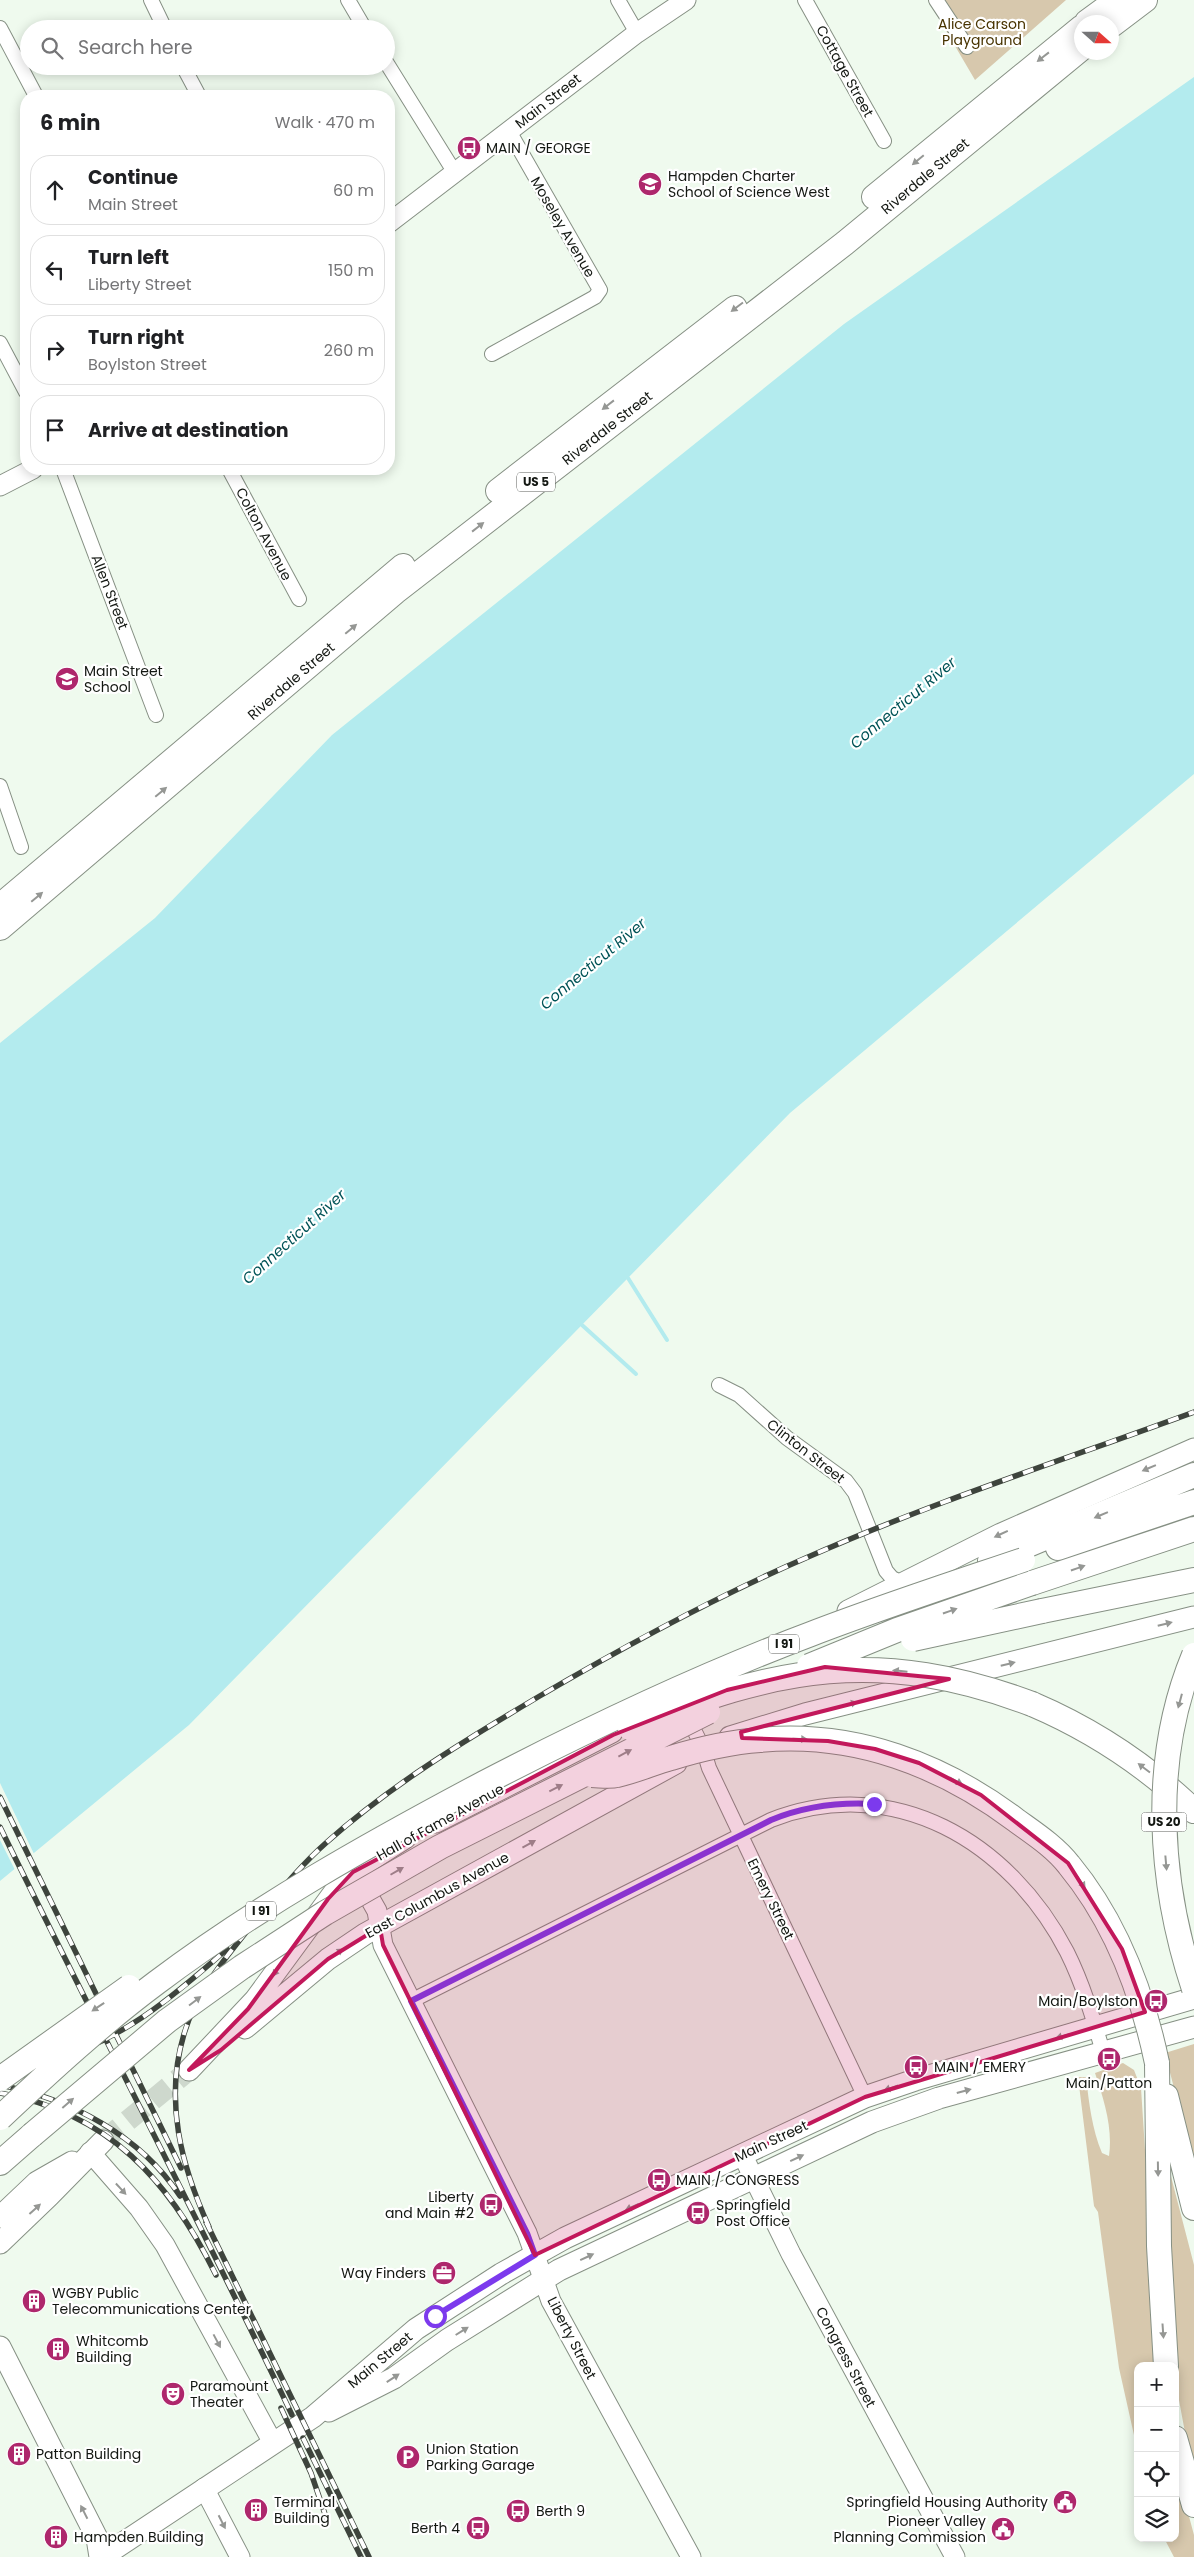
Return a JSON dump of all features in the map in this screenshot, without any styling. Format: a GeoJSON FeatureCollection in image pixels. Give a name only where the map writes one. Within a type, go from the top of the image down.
{"type":"FeatureCollection","features":[{"type":"Feature","properties":{"kind":"highway"},"geometry":{"type":"LineString","coordinates":[[1097,15],[1117,0]]}},
{"type":"Feature","properties":{"kind":"highway"},"geometry":{"type":"LineString","coordinates":[[1119,20],[1145,0]]}},
{"type":"Feature","properties":{"kind":"highway","name":"Riverdale Street"},"geometry":{"type":"LineString","coordinates":[[0,906],[375,587],[799,260],[984,104],[1074,33]]}},
{"type":"Feature","properties":{"kind":"highway","name":"Riverdale Street"},"geometry":{"type":"LineString","coordinates":[[0,928],[395,592],[845,243],[1074,55]]}},
{"type":"Feature","properties":{"kind":"highway"},"geometry":{"type":"LineString","coordinates":[[1022,1554],[1194,1476]]}},
{"type":"Feature","properties":{"kind":"highway","name":"I 91"},"geometry":{"type":"LineString","coordinates":[[0,2118],[117,2013],[231,1930],[382,1839],[553,1747],[722,1670],[900,1593],[1194,1502]]}},
{"type":"Feature","properties":{"kind":"highway","name":"I 91"},"geometry":{"type":"LineString","coordinates":[[0,2163],[130,2050],[242,1967],[325,1913],[408,1865],[582,1774],[727,1703],[854,1646],[1032,1583],[1194,1529]]}},
{"type":"Feature","properties":{"kind":"highway"},"geometry":{"type":"LineString","coordinates":[[727,1703],[913,1639],[1042,1610],[1194,1580]]}},
{"type":"Feature","properties":{"kind":"highway","name":"US 20"},"geometry":{"type":"LineString","coordinates":[[1194,1655],[1179,1704],[1170,1748],[1164,1821],[1166,1868],[1172,1906],[1178,1937],[1194,1990]]}},
{"type":"Feature","properties":{"kind":"highway"},"geometry":{"type":"LineString","coordinates":[[0,2129],[146,2009],[222,1954],[278,1918],[389,1852],[472,1806],[584,1749],[657,1716],[749,1684],[791,1674],[852,1669],[936,1676],[972,1684],[1032,1704],[1085,1729],[1113,1746],[1155,1777],[1194,1811]]}},
{"type":"Feature","properties":{"kind":"highway"},"geometry":{"type":"LineString","coordinates":[[582,1774],[616,1776],[717,1746],[785,1739],[828,1741],[875,1749],[940,1772],[1000,1808],[1036,1835],[1068,1864],[1097,1905],[1122,1949],[1147,2016],[1194,2208]]}},
{"type":"Feature","properties":{"kind":"highway"},"geometry":{"type":"LineString","coordinates":[[0,2078],[88,2014],[141,1979],[175,1958],[231,1930]]}},
{"type":"Feature","properties":{"kind":"highway"},"geometry":{"type":"LineString","coordinates":[[1157,2063],[1159,2246],[1166,2362]]}},
{"type":"Feature","properties":{"kind":"highway"},"geometry":{"type":"LineString","coordinates":[[1179,2452],[1194,2505]]}},
{"type":"Feature","properties":{"kind":"main road","name":"Main Street"},"geometry":{"type":"LineString","coordinates":[[395,218],[636,33],[686,0]]}},
{"type":"Feature","properties":{"kind":"main road"},"geometry":{"type":"LineString","coordinates":[[0,486],[21,475]]}},
{"type":"Feature","properties":{"kind":"main road","name":"Hall of Fame Avenue"},"geometry":{"type":"LineString","coordinates":[[189,2070],[251,2005],[338,1887],[363,1865],[414,1833],[618,1729],[900,1593],[1044,1514],[1194,1449]]}},
{"type":"Feature","properties":{"kind":"main road","name":"East Columbus Avenue"},"geometry":{"type":"LineString","coordinates":[[189,2070],[221,2050],[328,1958],[380,1927],[703,1748],[729,1737],[805,1714],[1194,1617]]}},
{"type":"Feature","properties":{"kind":"main road"},"geometry":{"type":"LineString","coordinates":[[618,1729],[636,1731],[650,1743],[655,1761],[649,1778]]}},
{"type":"Feature","properties":{"kind":"main road","name":"Liberty Street"},"geometry":{"type":"LineString","coordinates":[[363,1865],[368,1895],[377,1911],[382,1945],[527,2233],[551,2301],[691,2557]]}},
{"type":"Feature","properties":{"kind":"main road","name":"Main Street"},"geometry":{"type":"LineString","coordinates":[[101,2557],[313,2417],[425,2322],[535,2255],[742,2154],[865,2098],[1194,1998]]}},
{"type":"Feature","properties":{"kind":"main road","name":"Main Street"},"geometry":{"type":"LineString","coordinates":[[313,2417],[350,2402],[389,2382],[447,2340],[543,2279],[872,2122],[917,2104],[1194,2027]]}},
{"type":"Feature","properties":{"kind":"main road"},"geometry":{"type":"LineString","coordinates":[[0,2217],[37,2182],[96,2146]]}},
{"type":"Feature","properties":{"kind":"main road"},"geometry":{"type":"LineString","coordinates":[[0,2243],[49,2196],[96,2146]]}},
{"type":"Feature","properties":{"kind":"main road"},"geometry":{"type":"LineString","coordinates":[[96,2146],[166,2245],[273,2443]]}},
{"type":"Feature","properties":{"kind":"main road","name":"Congress Street"},"geometry":{"type":"LineString","coordinates":[[742,2154],[791,2254],[955,2557]]}},
{"type":"Feature","properties":{"kind":"main road"},"geometry":{"type":"LineString","coordinates":[[0,2347],[98,2538],[101,2557]]}},
{"type":"Feature","properties":{"kind":"main road"},"geometry":{"type":"LineString","coordinates":[[204,2488],[240,2557]]}},
{"type":"Feature","properties":{"kind":"street"},"geometry":{"type":"LineString","coordinates":[[152,0],[161,20]]}},
{"type":"Feature","properties":{"kind":"street"},"geometry":{"type":"LineString","coordinates":[[348,0],[360,20]]}},
{"type":"Feature","properties":{"kind":"street"},"geometry":{"type":"LineString","coordinates":[[618,0],[636,33]]}},
{"type":"Feature","properties":{"kind":"street","name":"Cottage Street"},"geometry":{"type":"LineString","coordinates":[[805,0],[884,141]]}},
{"type":"Feature","properties":{"kind":"street"},"geometry":{"type":"LineString","coordinates":[[936,0],[967,46]]}},
{"type":"Feature","properties":{"kind":"street"},"geometry":{"type":"LineString","coordinates":[[0,28],[20,66]]}},
{"type":"Feature","properties":{"kind":"street"},"geometry":{"type":"LineString","coordinates":[[25,75],[33,90]]}},
{"type":"Feature","properties":{"kind":"street"},"geometry":{"type":"LineString","coordinates":[[188,75],[196,90]]}},
{"type":"Feature","properties":{"kind":"street"},"geometry":{"type":"LineString","coordinates":[[394,75],[455,173]]}},
{"type":"Feature","properties":{"kind":"street","name":"Moseley Avenue"},"geometry":{"type":"LineString","coordinates":[[492,354],[595,297],[600,290],[509,131]]}},
{"type":"Feature","properties":{"kind":"street"},"geometry":{"type":"LineString","coordinates":[[0,343],[20,381]]}},
{"type":"Feature","properties":{"kind":"street","name":"Allen Street"},"geometry":{"type":"LineString","coordinates":[[65,475],[156,715]]}},
{"type":"Feature","properties":{"kind":"street","name":"Colton Avenue"},"geometry":{"type":"LineString","coordinates":[[232,475],[299,599]]}},
{"type":"Feature","properties":{"kind":"street"},"geometry":{"type":"LineString","coordinates":[[0,786],[21,847]]}},
{"type":"Feature","properties":{"kind":"street","name":"Clinton Street"},"geometry":{"type":"LineString","coordinates":[[719,1385],[739,1395],[787,1438],[846,1481],[855,1493],[886,1571],[900,1593]]}},
{"type":"Feature","properties":{"kind":"street","name":"Emery Street"},"geometry":{"type":"LineString","coordinates":[[679,1700],[703,1748],[709,1768],[865,2098]]}},
{"type":"Feature","properties":{"kind":"street"},"geometry":{"type":"LineString","coordinates":[[411,2001],[741,1835],[789,1813],[808,1808],[844,1803],[890,1807],[941,1825],[978,1847],[1007,1872],[1046,1918],[1075,1970],[1103,2052]]}},
{"type":"Feature","properties":{"kind":"highlighted area"},"geometry":{"type":"Polygon","coordinates":[[[825,1667],[949,1679],[741,1732],[742,1738],[828,1741],[875,1749],[919,1763],[981,1795],[1068,1863],[1122,1949],[1145,2012],[865,2097],[535,2255],[383,1945],[380,1927],[328,1959],[221,2050],[189,2070],[248,2009],[328,1899],[353,1872],[613,1735],[727,1690],[825,1667]]]}},
{"type":"Feature","properties":{"kind":"green space","name":"Alice Carson Playground"},"geometry":{"type":"Polygon","coordinates":[[[928,0],[1066,0],[975,80],[928,0]]]}},
{"type":"Feature","properties":{"kind":"green space"},"geometry":{"type":"Polygon","coordinates":[[[1194,2044],[1194,2166],[1165,2053],[1194,2044]]]}},
{"type":"Feature","properties":{"kind":"green space"},"geometry":{"type":"Polygon","coordinates":[[[1123,2063],[1134,2070],[1141,2088],[1159,2362],[1134,2362],[1134,2435],[1119,2368],[1098,2212],[1094,2206],[1078,2077],[1086,2077],[1093,2125],[1102,2153],[1109,2156],[1109,2125],[1095,2073],[1123,2063]]]}},
{"type":"Feature","properties":{"kind":"green space"},"geometry":{"type":"Polygon","coordinates":[[[1167,2161],[1194,2265],[1194,2481],[1179,2400],[1179,2362],[1175,2362],[1167,2161]]]}},
{"type":"Feature","properties":{"kind":"green space"},"geometry":{"type":"Polygon","coordinates":[[[1179,2479],[1194,2535],[1194,2557],[1174,2557],[1166,2542],[1179,2542],[1179,2479]]]}},
{"type":"Feature","properties":{"kind":"water","name":"Connecticut River"},"geometry":{"type":"Polygon","coordinates":[[[1194,77],[1194,774],[790,1113],[189,1725],[0,1881],[0,1043],[155,918],[332,735],[844,324],[1194,77]]]}},
{"type":"Feature","properties":{"kind":"pier"},"geometry":{"type":"Polygon","coordinates":[[[0,1783],[35,1856],[16,1872],[0,1840],[0,1783]]]}},
{"type":"Feature","properties":{"kind":"waterway"},"geometry":{"type":"LineString","coordinates":[[628,1278],[667,1340]]}},
{"type":"Feature","properties":{"kind":"waterway"},"geometry":{"type":"LineString","coordinates":[[582,1325],[636,1374]]}},
{"type":"Feature","properties":{"kind":"tunnel"},"geometry":{"type":"LineString","coordinates":[[103,2141],[189,2070]]}},
{"type":"Feature","properties":{"kind":"railway"},"geometry":{"type":"LineString","coordinates":[[209,2227],[190,2180],[178,2132],[176,2084],[178,2059],[184,2034],[197,2001],[216,1971],[238,1942],[292,1877],[351,1821],[402,1783],[456,1747],[571,1678],[705,1605],[773,1572],[903,1518],[1194,1412]]}},
{"type":"Feature","properties":{"kind":"railway"},"geometry":{"type":"LineString","coordinates":[[0,1797],[181,2168]]}},
{"type":"Feature","properties":{"kind":"railway"},"geometry":{"type":"LineString","coordinates":[[0,1827],[292,2415]]}},
{"type":"Feature","properties":{"kind":"railway"},"geometry":{"type":"LineString","coordinates":[[0,2068],[45,2062],[97,2044],[143,2017],[165,2001],[227,1949]]}},
{"type":"Feature","properties":{"kind":"railway"},"geometry":{"type":"LineString","coordinates":[[0,2085],[52,2100],[77,2110],[101,2123],[145,2155],[164,2174],[180,2196]]}},
{"type":"Feature","properties":{"kind":"railway"},"geometry":{"type":"LineString","coordinates":[[0,2093],[39,2103],[73,2117],[104,2134],[131,2156],[156,2181],[178,2209],[216,2275]]}},
{"type":"Feature","properties":{"kind":"railway"},"geometry":{"type":"LineString","coordinates":[[206,2222],[369,2557]]}},
{"type":"Feature","properties":{"kind":"railway"},"geometry":{"type":"LineString","coordinates":[[281,2408],[311,2473],[327,2520]]}},
{"type":"Feature","properties":{"kind":"railway"},"geometry":{"type":"LineString","coordinates":[[303,2438],[361,2557]]}},
{"type":"Feature","properties":{"kind":"place","name":"MAIN / GEORGE"},"geometry":{"type":"Point","coordinates":[469,148]}},
{"type":"Feature","properties":{"kind":"place","name":"Hampden Charter School of Science West"},"geometry":{"type":"Point","coordinates":[650,184]}},
{"type":"Feature","properties":{"kind":"place","name":"Main Street School"},"geometry":{"type":"Point","coordinates":[67,679]}},
{"type":"Feature","properties":{"kind":"place","name":"Main/Boylston"},"geometry":{"type":"Point","coordinates":[1156,2001]}},
{"type":"Feature","properties":{"kind":"place","name":"Main/Patton"},"geometry":{"type":"Point","coordinates":[1109,2059]}},
{"type":"Feature","properties":{"kind":"place","name":"MAIN / EMERY"},"geometry":{"type":"Point","coordinates":[916,2067]}},
{"type":"Feature","properties":{"kind":"place","name":"MAIN / CONGRESS"},"geometry":{"type":"Point","coordinates":[659,2180]}},
{"type":"Feature","properties":{"kind":"place","name":"Liberty and Main #2"},"geometry":{"type":"Point","coordinates":[491,2205]}},
{"type":"Feature","properties":{"kind":"place","name":"Springfield Post Office"},"geometry":{"type":"Point","coordinates":[698,2213]}},
{"type":"Feature","properties":{"kind":"place","name":"Way Finders"},"geometry":{"type":"Point","coordinates":[444,2273]}},
{"type":"Feature","properties":{"kind":"place","name":"WGBY Public Telecommunications Center"},"geometry":{"type":"Point","coordinates":[34,2301]}},
{"type":"Feature","properties":{"kind":"place","name":"Whitcomb Building"},"geometry":{"type":"Point","coordinates":[58,2349]}},
{"type":"Feature","properties":{"kind":"place","name":"Paramount Theater"},"geometry":{"type":"Point","coordinates":[173,2394]}},
{"type":"Feature","properties":{"kind":"place","name":"Patton Building"},"geometry":{"type":"Point","coordinates":[19,2454]}},
{"type":"Feature","properties":{"kind":"place","name":"Union Station Parking Garage"},"geometry":{"type":"Point","coordinates":[408,2457]}},
{"type":"Feature","properties":{"kind":"place","name":"Springfield Housing Authority"},"geometry":{"type":"Point","coordinates":[1065,2502]}},
{"type":"Feature","properties":{"kind":"place","name":"Terminal Building"},"geometry":{"type":"Point","coordinates":[256,2510]}},
{"type":"Feature","properties":{"kind":"place","name":"Berth 9"},"geometry":{"type":"Point","coordinates":[518,2511]}},
{"type":"Feature","properties":{"kind":"place","name":"Berth 4"},"geometry":{"type":"Point","coordinates":[478,2528]}},
{"type":"Feature","properties":{"kind":"place","name":"Pioneer Valley Planning Commission"},"geometry":{"type":"Point","coordinates":[1003,2529]}},
{"type":"Feature","properties":{"kind":"place","name":"Hampden Building"},"geometry":{"type":"Point","coordinates":[56,2537]}},
{"type":"Feature","properties":{"kind":"route"},"geometry":{"type":"LineString","coordinates":[[435,2316],[535,2255],[527,2233],[411,2001],[771,1820],[789,1813],[827,1804],[874,1804]]}}]}
